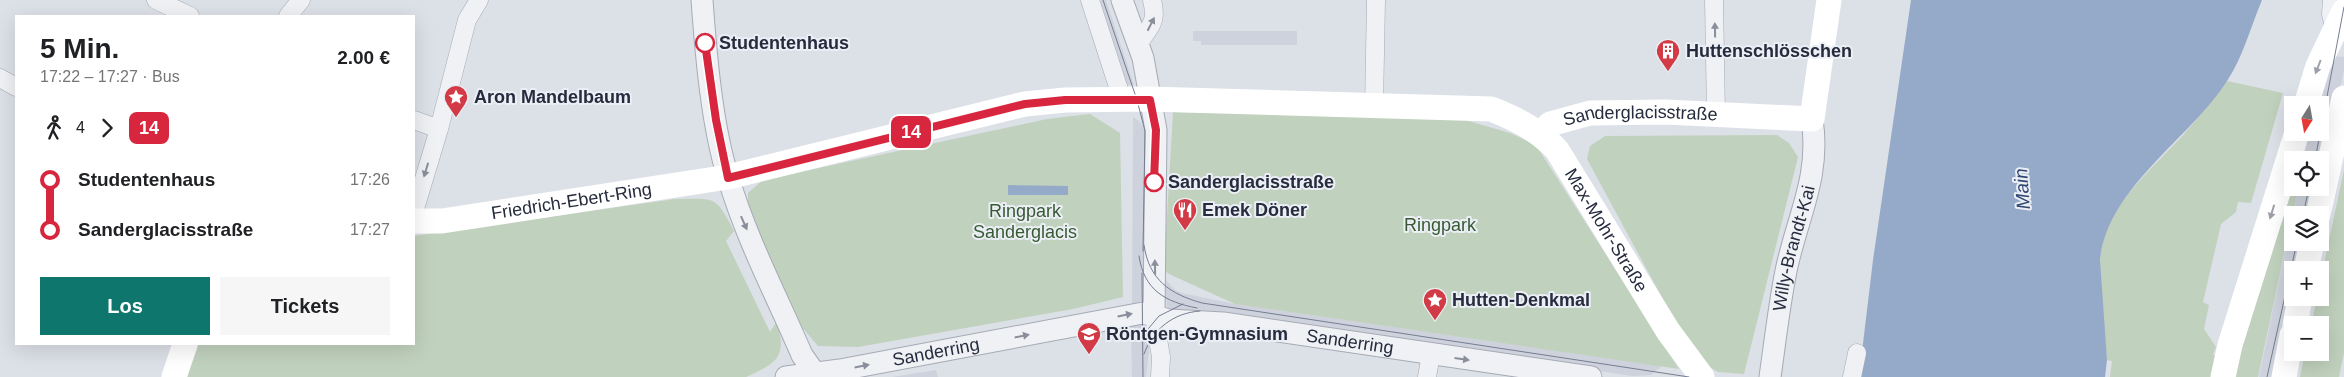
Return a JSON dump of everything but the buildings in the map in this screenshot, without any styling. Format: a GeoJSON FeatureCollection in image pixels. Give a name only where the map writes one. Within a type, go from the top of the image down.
{"type":"FeatureCollection","features":[{"type":"Feature","properties":{"kind":"main road"},"geometry":{"type":"LineString","coordinates":[[1812,119],[1829,0]]}},
{"type":"Feature","properties":{"kind":"main road"},"geometry":{"type":"LineString","coordinates":[[2309,96],[2318,66],[2341,25]]}},
{"type":"Feature","properties":{"kind":"main road"},"geometry":{"type":"LineString","coordinates":[[2320,206],[2338,142],[2344,98]]}},
{"type":"Feature","properties":{"kind":"main road","name":"Friedrich-Ebert-Ring"},"geometry":{"type":"LineString","coordinates":[[415,221],[442,221],[728,178],[1025,104],[1065,100],[1122,99]]}},
{"type":"Feature","properties":{"kind":"main road","name":"Sanderglacisstraße"},"geometry":{"type":"LineString","coordinates":[[1122,99],[1491,109],[1512,117],[1541,134],[1550,124],[1590,113],[1716,114],[1812,119]]}},
{"type":"Feature","properties":{"kind":"main road","name":"Max-Mohr-Straße"},"geometry":{"type":"LineString","coordinates":[[1541,134],[1557,150],[1571,177],[1693,374]]}},
{"type":"Feature","properties":{"kind":"main road"},"geometry":{"type":"LineString","coordinates":[[2222,377],[2230,345],[2294,141]]}},
{"type":"Feature","properties":{"kind":"main road"},"geometry":{"type":"LineString","coordinates":[[174,377],[185,345]]}},
{"type":"Feature","properties":{"kind":"main road"},"geometry":{"type":"LineString","coordinates":[[2284,377],[2287,361]]}},
{"type":"Feature","properties":{"kind":"street"},"geometry":{"type":"LineString","coordinates":[[156,0],[188,15]]}},
{"type":"Feature","properties":{"kind":"street"},"geometry":{"type":"LineString","coordinates":[[289,15],[301,0]]}},
{"type":"Feature","properties":{"kind":"street"},"geometry":{"type":"LineString","coordinates":[[415,209],[439,129],[467,20],[479,0]]}},
{"type":"Feature","properties":{"kind":"street"},"geometry":{"type":"LineString","coordinates":[[702,0],[716,120],[728,178],[741,216],[802,355],[815,375]]}},
{"type":"Feature","properties":{"kind":"street"},"geometry":{"type":"LineString","coordinates":[[1090,0],[1122,99]]}},
{"type":"Feature","properties":{"kind":"street"},"geometry":{"type":"LineString","coordinates":[[1122,0],[1143,58],[1156,130],[1154,316],[1161,357],[1160,377]]}},
{"type":"Feature","properties":{"kind":"street"},"geometry":{"type":"LineString","coordinates":[[1138,44],[1152,27],[1156,14],[1152,0]]}},
{"type":"Feature","properties":{"kind":"street"},"geometry":{"type":"LineString","coordinates":[[1374,106],[1376,0]]}},
{"type":"Feature","properties":{"kind":"street"},"geometry":{"type":"LineString","coordinates":[[1714,0],[1716,114]]}},
{"type":"Feature","properties":{"kind":"street"},"geometry":{"type":"LineString","coordinates":[[2332,0],[2331,14],[2341,25]]}},
{"type":"Feature","properties":{"kind":"street"},"geometry":{"type":"LineString","coordinates":[[0,78],[15,86]]}},
{"type":"Feature","properties":{"kind":"street","name":"Willy-Brandt-Kai"},"geometry":{"type":"LineString","coordinates":[[1770,377],[1786,270],[1811,182],[1816,142],[1812,119]]}},
{"type":"Feature","properties":{"kind":"street"},"geometry":{"type":"LineString","coordinates":[[415,120],[439,129]]}},
{"type":"Feature","properties":{"kind":"street","name":"Sanderring"},"geometry":{"type":"LineString","coordinates":[[786,377],[815,375],[1137,313],[1169,320],[1224,323],[1591,377]]}},
{"type":"Feature","properties":{"kind":"street"},"geometry":{"type":"LineString","coordinates":[[1852,377],[1857,353]]}},
{"type":"Feature","properties":{"kind":"street"},"geometry":{"type":"LineString","coordinates":[[1427,377],[1430,354]]}},
{"type":"Feature","properties":{"kind":"shaded area"},"geometry":{"type":"Polygon","coordinates":[[[1095,0],[1106,0],[1134,85],[1125,85],[1095,0]]]}},
{"type":"Feature","properties":{"kind":"shaded area"},"geometry":{"type":"Polygon","coordinates":[[[1193,31],[1297,31],[1297,45],[1201,45],[1201,41],[1193,41],[1193,31]]]}},
{"type":"Feature","properties":{"kind":"shaded area"},"geometry":{"type":"Polygon","coordinates":[[[2332,56],[2344,57],[2344,70],[2329,139],[2329,96],[2318,96],[2332,56]]]}},
{"type":"Feature","properties":{"kind":"shaded area"},"geometry":{"type":"Polygon","coordinates":[[[1133,117],[1140,122],[1146,132],[1146,298],[1136,304],[1132,304],[1133,117]]]}},
{"type":"Feature","properties":{"kind":"shaded area"},"geometry":{"type":"Polygon","coordinates":[[[2308,141],[2329,141],[2326,151],[2306,151],[2308,141]]]}},
{"type":"Feature","properties":{"kind":"shaded area"},"geometry":{"type":"Polygon","coordinates":[[[2296,196],[2316,196],[2314,206],[2294,206],[2296,196]]]}},
{"type":"Feature","properties":{"kind":"shaded area"},"geometry":{"type":"Polygon","coordinates":[[[2285,251],[2304,251],[2302,261],[2284,261],[2284,306],[2290,306],[2289,316],[2284,316],[2284,340],[2277,377],[2259,377],[2285,251]]]}},
{"type":"Feature","properties":{"kind":"shaded area"},"geometry":{"type":"Polygon","coordinates":[[[1165,279],[1175,290],[1181,293],[1235,304],[1662,366],[1651,375],[1633,376],[1167,309],[1165,279]]]}},
{"type":"Feature","properties":{"kind":"shaded area"},"geometry":{"type":"Polygon","coordinates":[[[1131,323],[1145,323],[1149,327],[1146,377],[1132,377],[1131,323]]]}},
{"type":"Feature","properties":{"kind":"shaded area"},"geometry":{"type":"Polygon","coordinates":[[[936,370],[938,377],[892,377],[936,370]]]}},
{"type":"Feature","properties":{"kind":"green space"},"geometry":{"type":"Polygon","coordinates":[[[2227,81],[2283,93],[2251,203],[2238,202],[2236,212],[2221,224],[2203,302],[2209,305],[2204,329],[2216,347],[2213,354],[2224,364],[2218,377],[2110,377],[2112,361],[2107,360],[2100,272],[2100,258],[2106,230],[2114,215],[2135,186],[2201,115],[2227,81]]]}},
{"type":"Feature","properties":{"kind":"green space","name":"Ringpark"},"geometry":{"type":"Polygon","coordinates":[[[1173,112],[1458,118],[1510,133],[1536,145],[1679,369],[1235,304],[1169,274],[1164,270],[1173,112]]]}},
{"type":"Feature","properties":{"kind":"green space","name":"Ringpark Sanderglacis"},"geometry":{"type":"Polygon","coordinates":[[[1090,114],[1120,133],[1123,297],[1073,309],[858,347],[818,346],[801,326],[748,217],[748,193],[763,180],[1047,119],[1090,114]]]}},
{"type":"Feature","properties":{"kind":"green space"},"geometry":{"type":"Polygon","coordinates":[[[1777,135],[1789,143],[1798,157],[1744,374],[1718,372],[1706,365],[1679,329],[1587,159],[1590,146],[1605,136],[1777,135]]]}},
{"type":"Feature","properties":{"kind":"green space"},"geometry":{"type":"Polygon","coordinates":[[[2344,170],[2344,353],[2339,377],[2300,377],[2303,361],[2329,361],[2329,316],[2313,316],[2315,306],[2329,306],[2329,261],[2325,261],[2327,251],[2329,251],[2329,241],[2344,170]]]}},
{"type":"Feature","properties":{"kind":"green space"},"geometry":{"type":"Polygon","coordinates":[[[2289,196],[2296,196],[2294,206],[2286,206],[2289,196]]]}},
{"type":"Feature","properties":{"kind":"green space"},"geometry":{"type":"Polygon","coordinates":[[[675,199],[706,199],[718,205],[734,231],[726,241],[770,332],[777,321],[781,343],[780,351],[773,362],[746,377],[187,377],[199,345],[415,345],[415,236],[675,199]]]}},
{"type":"Feature","properties":{"kind":"green space"},"geometry":{"type":"Polygon","coordinates":[[[2284,212],[2285,251],[2258,377],[2229,377],[2284,212]]]}},
{"type":"Feature","properties":{"kind":"water","name":"Main"},"geometry":{"type":"Polygon","coordinates":[[[1911,0],[2262,0],[2242,52],[2227,81],[2193,123],[2152,165],[2134,187],[2118,210],[2106,234],[2100,260],[2107,360],[2105,377],[1859,377],[1873,260],[1911,0]]]}},
{"type":"Feature","properties":{"kind":"water"},"geometry":{"type":"Polygon","coordinates":[[[1008,185],[1068,186],[1068,195],[1008,195],[1008,185]]]}},
{"type":"Feature","properties":{"kind":"tram line"},"geometry":{"type":"LineString","coordinates":[[1103,0],[1137,100],[1145,131],[1143,251]]}},
{"type":"Feature","properties":{"kind":"tram line"},"geometry":{"type":"LineString","coordinates":[[2317,151],[2344,7]]}},
{"type":"Feature","properties":{"kind":"tram line"},"geometry":{"type":"LineString","coordinates":[[2305,206],[2307,196]]}},
{"type":"Feature","properties":{"kind":"tram line"},"geometry":{"type":"LineString","coordinates":[[1144,245],[1151,268],[1163,284],[1180,295],[1202,303],[1689,377]]}},
{"type":"Feature","properties":{"kind":"tram line"},"geometry":{"type":"LineString","coordinates":[[2267,377],[2295,251]]}},
{"type":"Feature","properties":{"kind":"tram line"},"geometry":{"type":"LineString","coordinates":[[1139,256],[1142,268],[1151,286],[1166,298],[1197,308]]}},
{"type":"Feature","properties":{"kind":"tram line"},"geometry":{"type":"LineString","coordinates":[[1142,273],[1143,377]]}},
{"type":"Feature","properties":{"kind":"tram line"},"geometry":{"type":"LineString","coordinates":[[1143,335],[1159,316],[1183,304]]}},
{"type":"Feature","properties":{"kind":"tram line"},"geometry":{"type":"LineString","coordinates":[[1144,354],[1153,337],[1165,324],[1181,315],[1200,311]]}},
{"type":"Feature","properties":{"kind":"bus line","name":"14"},"geometry":{"type":"LineString","coordinates":[[705,43],[716,120],[728,178],[1025,104],[1065,100],[1122,99],[1150,100],[1156,130],[1154,182]]}},
{"type":"Feature","properties":{"kind":"place","name":"Studentenhaus"},"geometry":{"type":"Point","coordinates":[705,43]}},
{"type":"Feature","properties":{"kind":"place","name":"Huttenschlösschen"},"geometry":{"type":"Point","coordinates":[1668,72]}},
{"type":"Feature","properties":{"kind":"place","name":"Aron Mandelbaum"},"geometry":{"type":"Point","coordinates":[456,118]}},
{"type":"Feature","properties":{"kind":"place","name":"Sanderglacisstraße"},"geometry":{"type":"Point","coordinates":[1154,182]}},
{"type":"Feature","properties":{"kind":"place","name":"Emek Döner"},"geometry":{"type":"Point","coordinates":[1185,231]}},
{"type":"Feature","properties":{"kind":"place","name":"Hutten-Denkmal"},"geometry":{"type":"Point","coordinates":[1435,321]}},
{"type":"Feature","properties":{"kind":"place","name":"Röntgen-Gymnasium"},"geometry":{"type":"Point","coordinates":[1089,355]}}]}
